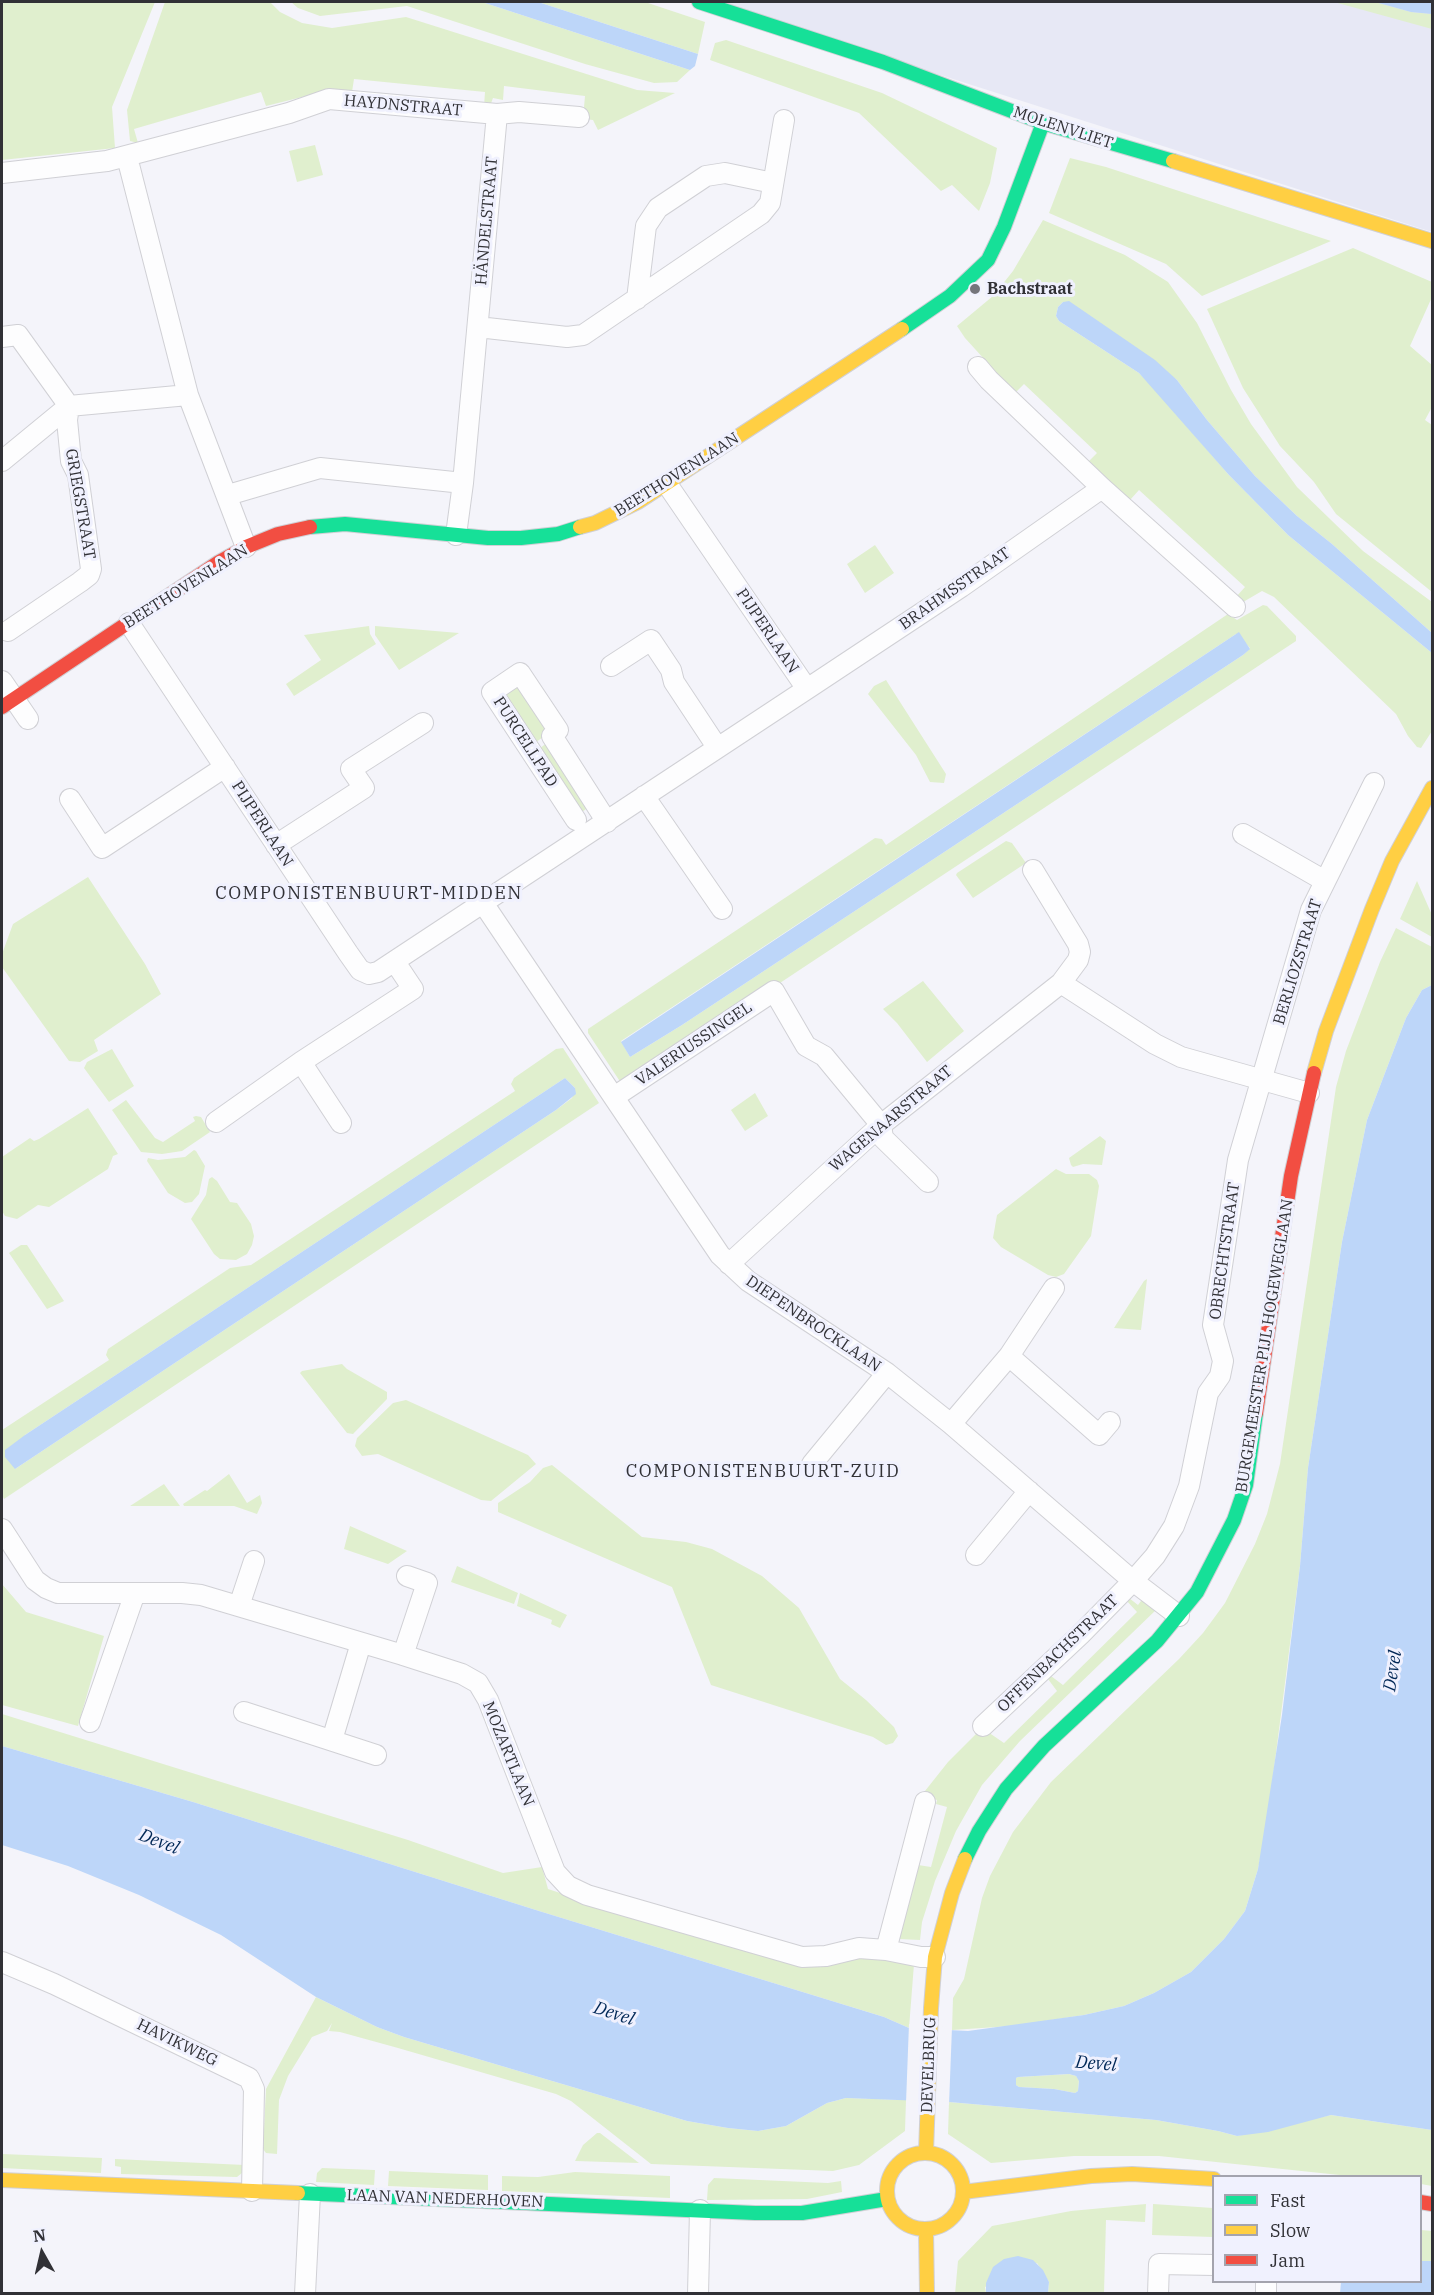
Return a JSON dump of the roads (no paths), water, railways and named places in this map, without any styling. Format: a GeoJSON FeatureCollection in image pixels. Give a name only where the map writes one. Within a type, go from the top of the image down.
{"type":"FeatureCollection","features":[{"type":"Feature","properties":{"kind":"main road","name":"MOLENVLIET"},"geometry":{"type":"LineString","coordinates":[[699,2],[883,62],[1043,123],[1285,194],[1432,241]]}},
{"type":"Feature","properties":{"kind":"main road","name":"BEETHOVENLAAN"},"geometry":{"type":"LineString","coordinates":[[7,703],[219,562],[246,547],[278,534],[312,527],[345,524],[456,535],[521,538],[558,534],[614,515],[667,484],[860,358],[968,281],[988,260],[1004,227],[1043,123]]}},
{"type":"Feature","properties":{"kind":"main road","name":"BURGEMEESTER PIJL HOGEWEGLAAN"},"geometry":{"type":"LineString","coordinates":[[931,2008],[935,1957],[942,1927],[963,1864],[995,1805],[1044,1746],[1156,1641],[1179,1616],[1197,1592],[1234,1520],[1246,1485],[1291,1176],[1309,1093],[1326,1031],[1368,918],[1392,861],[1432,788]]}},
{"type":"Feature","properties":{"kind":"main road","name":"DEVELBRUG"},"geometry":{"type":"LineString","coordinates":[[926,2153],[931,2008]]}},
{"type":"Feature","properties":{"kind":"main road"},"geometry":{"type":"LineString","coordinates":[[918,2153],[926,2153],[940,2156],[952,2165],[961,2177],[963,2192],[960,2206],[952,2218],[940,2226],[926,2229],[904,2223],[894,2213],[887,2199],[887,2184],[893,2170],[904,2159],[918,2153]]}},
{"type":"Feature","properties":{"kind":"main road"},"geometry":{"type":"LineString","coordinates":[[963,2192],[1112,2175],[1212,2179]]}},
{"type":"Feature","properties":{"kind":"main road","name":"LAAN VAN NEDERHOVEN"},"geometry":{"type":"LineString","coordinates":[[2,2180],[802,2213],[887,2199]]}},
{"type":"Feature","properties":{"kind":"main road"},"geometry":{"type":"LineString","coordinates":[[926,2229],[927,2294]]}},
{"type":"Feature","properties":{"kind":"street","name":"HAYDNSTRAAT"},"geometry":{"type":"LineString","coordinates":[[2,173],[107,162],[289,113],[329,99],[497,114],[519,112],[579,117]]}},
{"type":"Feature","properties":{"kind":"street","name":"HÄNDELSTRAAT"},"geometry":{"type":"LineString","coordinates":[[456,535],[463,483],[497,114]]}},
{"type":"Feature","properties":{"kind":"street"},"geometry":{"type":"LineString","coordinates":[[478,327],[567,338],[584,335],[761,214],[770,202],[784,120]]}},
{"type":"Feature","properties":{"kind":"street"},"geometry":{"type":"LineString","coordinates":[[128,157],[188,395],[246,547]]}},
{"type":"Feature","properties":{"kind":"street"},"geometry":{"type":"LineString","coordinates":[[637,299],[646,226],[658,208],[706,176],[724,173],[773,183]]}},
{"type":"Feature","properties":{"kind":"street"},"geometry":{"type":"LineString","coordinates":[[2,337],[18,335],[69,406]]}},
{"type":"Feature","properties":{"kind":"street"},"geometry":{"type":"LineString","coordinates":[[978,367],[1102,488],[1235,607]]}},
{"type":"Feature","properties":{"kind":"street"},"geometry":{"type":"LineString","coordinates":[[2,460],[69,406],[188,395]]}},
{"type":"Feature","properties":{"kind":"street","name":"GRIEGSTRAAT"},"geometry":{"type":"LineString","coordinates":[[8,631],[80,582],[89,575],[91,569],[78,475],[71,461],[67,420],[69,406]]}},
{"type":"Feature","properties":{"kind":"street"},"geometry":{"type":"LineString","coordinates":[[228,495],[320,468],[463,483]]}},
{"type":"Feature","properties":{"kind":"street","name":"PIJPERLAAN"},"geometry":{"type":"LineString","coordinates":[[129,623],[360,970],[369,974],[378,972],[807,689],[667,484]]}},
{"type":"Feature","properties":{"kind":"street","name":"BRAHMSSTRAAT"},"geometry":{"type":"LineString","coordinates":[[807,689],[961,587],[1102,488]]}},
{"type":"Feature","properties":{"kind":"street"},"geometry":{"type":"LineString","coordinates":[[611,666],[651,640],[671,670],[674,682],[717,747]]}},
{"type":"Feature","properties":{"kind":"street","name":"PURCELLPAD"},"geometry":{"type":"LineString","coordinates":[[576,820],[492,692],[520,673],[558,730],[552,736],[607,822]]}},
{"type":"Feature","properties":{"kind":"street"},"geometry":{"type":"LineString","coordinates":[[2,681],[7,703],[28,719]]}},
{"type":"Feature","properties":{"kind":"street"},"geometry":{"type":"LineString","coordinates":[[276,845],[364,788],[351,769],[423,723]]}},
{"type":"Feature","properties":{"kind":"street"},"geometry":{"type":"LineString","coordinates":[[530,751],[552,736]]}},
{"type":"Feature","properties":{"kind":"street"},"geometry":{"type":"LineString","coordinates":[[70,799],[102,848],[225,767]]}},
{"type":"Feature","properties":{"kind":"street","name":"BERLIOZSTRAAT"},"geometry":{"type":"LineString","coordinates":[[1262,1080],[1311,910],[1374,783]]}},
{"type":"Feature","properties":{"kind":"street"},"geometry":{"type":"LineString","coordinates":[[644,796],[723,909]]}},
{"type":"Feature","properties":{"kind":"street"},"geometry":{"type":"LineString","coordinates":[[1243,834],[1325,881]]}},
{"type":"Feature","properties":{"kind":"street","name":"WAGENAARSTRAAT"},"geometry":{"type":"LineString","coordinates":[[729,1264],[881,1125],[1060,983],[1078,960],[1080,952],[1078,944],[1033,870]]}},
{"type":"Feature","properties":{"kind":"street","name":"DIEPENBROCKLAAN"},"geometry":{"type":"LineString","coordinates":[[483,903],[720,1255],[748,1281],[886,1373],[951,1424],[1133,1581],[1179,1616]]}},
{"type":"Feature","properties":{"kind":"street"},"geometry":{"type":"LineString","coordinates":[[216,1122],[301,1062],[413,989],[395,962]]}},
{"type":"Feature","properties":{"kind":"street"},"geometry":{"type":"LineString","coordinates":[[1060,983],[1172,1053],[1205,1065],[1309,1093]]}},
{"type":"Feature","properties":{"kind":"street","name":"VALERIUSSINGEL"},"geometry":{"type":"LineString","coordinates":[[614,1097],[774,991],[806,1046],[824,1056],[881,1125]]}},
{"type":"Feature","properties":{"kind":"street"},"geometry":{"type":"LineString","coordinates":[[301,1062],[341,1123]]}},
{"type":"Feature","properties":{"kind":"street","name":"OBRECHTSTRAAT"},"geometry":{"type":"LineString","coordinates":[[1133,1581],[1155,1556],[1174,1526],[1189,1486],[1208,1393],[1220,1376],[1223,1360],[1213,1325],[1238,1160],[1262,1080]]}},
{"type":"Feature","properties":{"kind":"street"},"geometry":{"type":"LineString","coordinates":[[881,1125],[883,1138],[928,1182]]}},
{"type":"Feature","properties":{"kind":"street"},"geometry":{"type":"LineString","coordinates":[[951,1424],[1009,1356],[1054,1288]]}},
{"type":"Feature","properties":{"kind":"street"},"geometry":{"type":"LineString","coordinates":[[1009,1356],[1099,1435],[1110,1422]]}},
{"type":"Feature","properties":{"kind":"street"},"geometry":{"type":"LineString","coordinates":[[812,1464],[886,1373]]}},
{"type":"Feature","properties":{"kind":"street"},"geometry":{"type":"LineString","coordinates":[[976,1555],[1029,1491]]}},
{"type":"Feature","properties":{"kind":"street","name":"MOZARTLAAN"},"geometry":{"type":"LineString","coordinates":[[2,1529],[35,1580],[58,1593],[201,1595],[403,1655],[462,1674],[478,1683],[488,1700],[555,1872],[567,1886],[587,1895],[802,1957],[826,1956],[859,1948],[935,1957]]}},
{"type":"Feature","properties":{"kind":"street"},"geometry":{"type":"LineString","coordinates":[[239,1606],[254,1561]]}},
{"type":"Feature","properties":{"kind":"street"},"geometry":{"type":"LineString","coordinates":[[403,1655],[427,1583],[407,1576]]}},
{"type":"Feature","properties":{"kind":"street","name":"OFFENBACHSTRAAT"},"geometry":{"type":"LineString","coordinates":[[983,1726],[1133,1581]]}},
{"type":"Feature","properties":{"kind":"street"},"geometry":{"type":"LineString","coordinates":[[90,1722],[135,1593]]}},
{"type":"Feature","properties":{"kind":"street"},"geometry":{"type":"LineString","coordinates":[[332,1740],[361,1643]]}},
{"type":"Feature","properties":{"kind":"street"},"geometry":{"type":"LineString","coordinates":[[244,1712],[376,1755]]}},
{"type":"Feature","properties":{"kind":"street"},"geometry":{"type":"LineString","coordinates":[[886,1950],[925,1802]]}},
{"type":"Feature","properties":{"kind":"street","name":"HAVIKWEG"},"geometry":{"type":"LineString","coordinates":[[2,1962],[54,1984],[249,2078],[254,2089],[252,2191]]}},
{"type":"Feature","properties":{"kind":"street"},"geometry":{"type":"LineString","coordinates":[[305,2294],[310,2194]]}},
{"type":"Feature","properties":{"kind":"street"},"geometry":{"type":"LineString","coordinates":[[698,2294],[700,2210]]}},
{"type":"Feature","properties":{"kind":"street"},"geometry":{"type":"LineString","coordinates":[[1158,2294],[1160,2264],[1212,2265]]}},
{"type":"Feature","properties":{"kind":"water"},"geometry":{"type":"Polygon","coordinates":[[[482,2],[538,2],[698,54],[695,66],[690,70],[482,2]]]}},
{"type":"Feature","properties":{"kind":"water"},"geometry":{"type":"Polygon","coordinates":[[[1375,2],[1432,2],[1432,14],[1411,12],[1375,2]]]}},
{"type":"Feature","properties":{"kind":"water"},"geometry":{"type":"Polygon","coordinates":[[[1069,301],[1155,360],[1177,380],[1207,420],[1255,476],[1297,516],[1432,633],[1432,653],[1288,535],[1228,474],[1139,373],[1059,321],[1056,316],[1058,307],[1063,302],[1069,301]]]}},
{"type":"Feature","properties":{"kind":"water"},"geometry":{"type":"Polygon","coordinates":[[[1239,632],[1250,649],[1243,655],[630,1057],[621,1042],[1239,632]]]}},
{"type":"Feature","properties":{"kind":"water","name":"Devel"},"geometry":{"type":"Polygon","coordinates":[[[1432,985],[1432,2130],[1331,2115],[1268,2132],[1237,2136],[1156,2120],[949,2102],[846,2098],[827,2103],[786,2126],[758,2131],[687,2121],[377,2027],[316,1997],[221,1935],[139,1895],[68,1866],[2,1845],[2,1746],[193,1802],[884,2017],[909,2028],[968,2031],[1084,2015],[1124,2006],[1154,1993],[1191,1972],[1224,1939],[1245,1911],[1258,1869],[1282,1715],[1300,1566],[1308,1468],[1342,1242],[1367,1120],[1406,1018],[1422,990],[1432,985]],[[1069,2074],[1018,2077],[1016,2085],[1075,2093],[1078,2091],[1079,2081],[1076,2076],[1069,2074]]]}},
{"type":"Feature","properties":{"kind":"water"},"geometry":{"type":"Polygon","coordinates":[[[565,1078],[575,1088],[576,1094],[556,1110],[15,1469],[5,1457],[5,1450],[25,1435],[565,1078]]]}},
{"type":"Feature","properties":{"kind":"water"},"geometry":{"type":"Polygon","coordinates":[[[1018,2256],[1033,2260],[1043,2270],[1049,2282],[1048,2293],[986,2293],[986,2283],[993,2267],[1004,2259],[1018,2256]]]}},
{"type":"Feature","properties":{"kind":"water"},"geometry":{"type":"Polygon","coordinates":[[[1422,2261],[1432,2261],[1432,2293],[1340,2293],[1341,2283],[1422,2283],[1422,2261]]]}},
{"type":"Feature","properties":{"kind":"place","name":"Bachstraat"},"geometry":{"type":"Point","coordinates":[975,289]}},
{"type":"Feature","properties":{"kind":"district","name":"COMPONISTENBUURT-MIDDEN"},"geometry":{"type":"Point","coordinates":[369,894]}},
{"type":"Feature","properties":{"kind":"district","name":"COMPONISTENBUURT-ZUID"},"geometry":{"type":"Point","coordinates":[763,1472]}}]}
